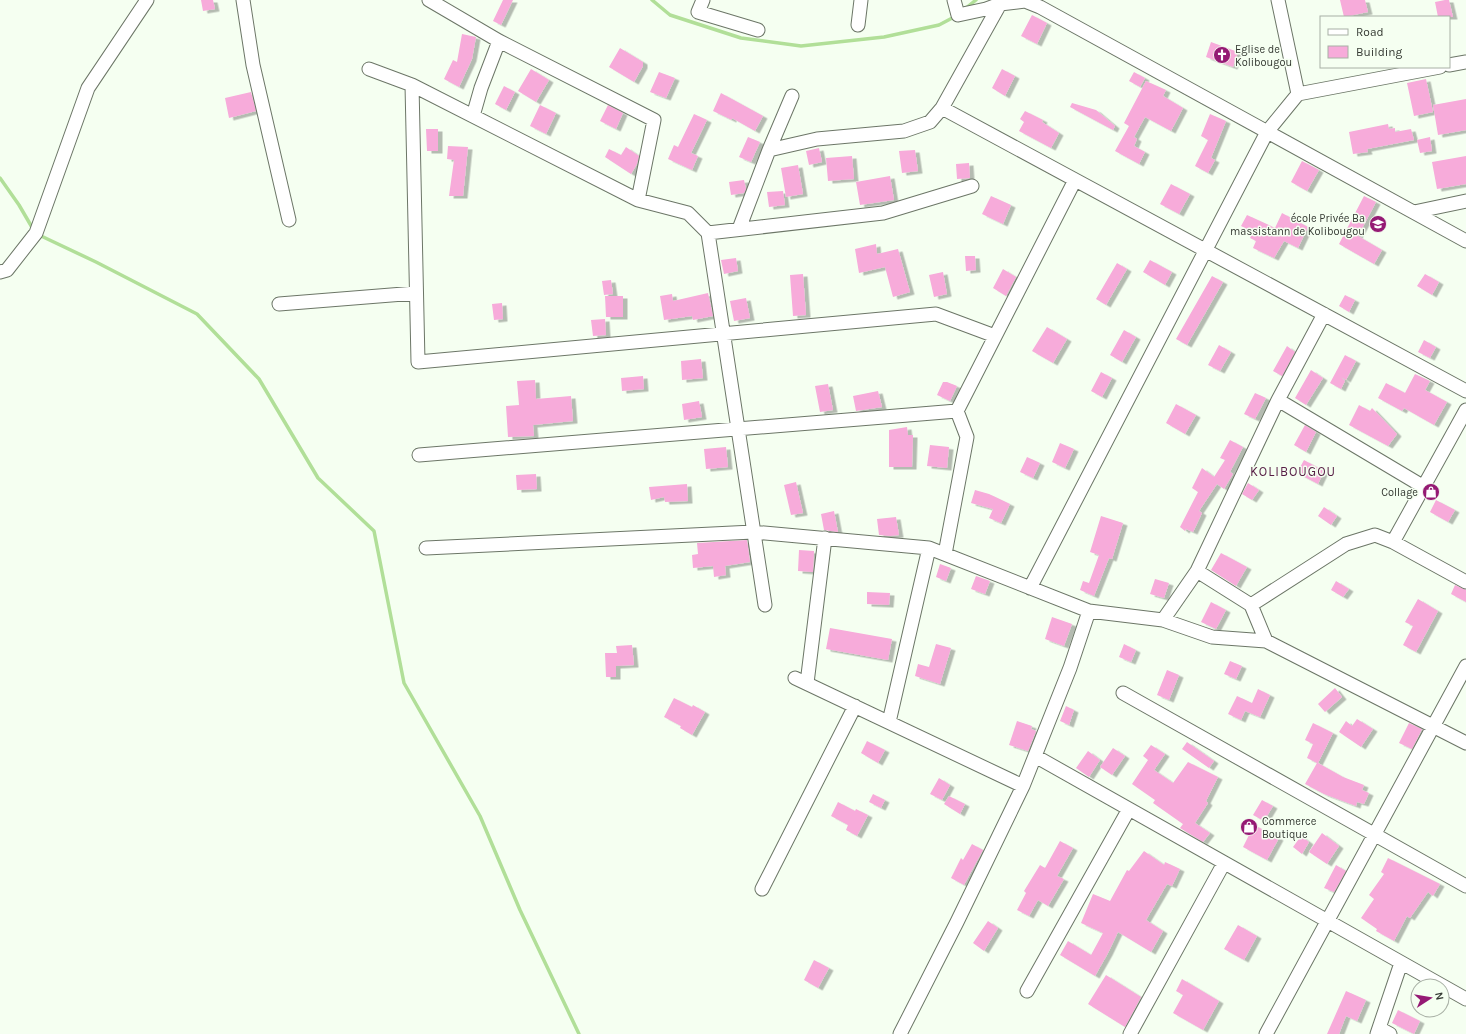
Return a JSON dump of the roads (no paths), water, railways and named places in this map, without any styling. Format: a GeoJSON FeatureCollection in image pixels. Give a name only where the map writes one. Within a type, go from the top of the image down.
{"type":"FeatureCollection","features":[{"type":"Feature","properties":{"kind":"street"},"geometry":{"type":"LineString","coordinates":[[0,272],[7,270],[36,233],[88,88],[147,0]]}},
{"type":"Feature","properties":{"kind":"street"},"geometry":{"type":"LineString","coordinates":[[243,0],[253,65],[289,220]]}},
{"type":"Feature","properties":{"kind":"street"},"geometry":{"type":"LineString","coordinates":[[428,0],[499,41],[654,120],[638,200]]}},
{"type":"Feature","properties":{"kind":"street"},"geometry":{"type":"LineString","coordinates":[[703,0],[698,12],[758,30]]}},
{"type":"Feature","properties":{"kind":"street"},"geometry":{"type":"LineString","coordinates":[[858,25],[861,0]]}},
{"type":"Feature","properties":{"kind":"street"},"geometry":{"type":"LineString","coordinates":[[954,0],[958,15],[986,9],[1000,4],[1025,1],[1040,7],[1466,241]]}},
{"type":"Feature","properties":{"kind":"street"},"geometry":{"type":"LineString","coordinates":[[1278,0],[1298,94]]}},
{"type":"Feature","properties":{"kind":"street"},"geometry":{"type":"LineString","coordinates":[[769,150],[817,139],[904,131],[930,122],[942,108],[1000,4]]}},
{"type":"Feature","properties":{"kind":"street"},"geometry":{"type":"LineString","coordinates":[[473,116],[481,88],[499,41]]}},
{"type":"Feature","properties":{"kind":"street"},"geometry":{"type":"LineString","coordinates":[[1450,65],[1466,62]]}},
{"type":"Feature","properties":{"kind":"street"},"geometry":{"type":"LineString","coordinates":[[1030,588],[1267,132],[1298,94],[1435,68]]}},
{"type":"Feature","properties":{"kind":"street"},"geometry":{"type":"LineString","coordinates":[[368,69],[412,85],[638,200],[688,213],[708,233],[765,606]]}},
{"type":"Feature","properties":{"kind":"street"},"geometry":{"type":"LineString","coordinates":[[412,85],[418,362],[936,314],[995,336]]}},
{"type":"Feature","properties":{"kind":"street"},"geometry":{"type":"LineString","coordinates":[[739,229],[769,150],[792,96]]}},
{"type":"Feature","properties":{"kind":"street"},"geometry":{"type":"LineString","coordinates":[[942,108],[1466,391]]}},
{"type":"Feature","properties":{"kind":"street"},"geometry":{"type":"LineString","coordinates":[[945,554],[967,437],[957,411],[1076,180]]}},
{"type":"Feature","properties":{"kind":"street"},"geometry":{"type":"LineString","coordinates":[[708,233],[883,213],[972,186]]}},
{"type":"Feature","properties":{"kind":"street"},"geometry":{"type":"LineString","coordinates":[[1414,212],[1466,201]]}},
{"type":"Feature","properties":{"kind":"street"},"geometry":{"type":"LineString","coordinates":[[279,304],[416,293]]}},
{"type":"Feature","properties":{"kind":"street"},"geometry":{"type":"LineString","coordinates":[[1163,620],[1197,571],[1278,400],[1324,314]]}},
{"type":"Feature","properties":{"kind":"street"},"geometry":{"type":"LineString","coordinates":[[1278,400],[1424,487]]}},
{"type":"Feature","properties":{"kind":"street"},"geometry":{"type":"LineString","coordinates":[[1393,542],[1466,410]]}},
{"type":"Feature","properties":{"kind":"street"},"geometry":{"type":"LineString","coordinates":[[420,455],[957,411]]}},
{"type":"Feature","properties":{"kind":"street"},"geometry":{"type":"LineString","coordinates":[[426,548],[753,532],[929,548],[1089,611],[1163,620],[1212,637],[1266,641],[1466,743]]}},
{"type":"Feature","properties":{"kind":"street"},"geometry":{"type":"LineString","coordinates":[[1251,605],[1346,544],[1375,535],[1393,542],[1466,582]]}},
{"type":"Feature","properties":{"kind":"street"},"geometry":{"type":"LineString","coordinates":[[825,538],[801,680],[1023,786]]}},
{"type":"Feature","properties":{"kind":"street"},"geometry":{"type":"LineString","coordinates":[[889,722],[929,548]]}},
{"type":"Feature","properties":{"kind":"street"},"geometry":{"type":"LineString","coordinates":[[1197,571],[1251,605],[1266,641]]}},
{"type":"Feature","properties":{"kind":"street"},"geometry":{"type":"LineString","coordinates":[[900,1034],[957,922],[1023,786],[1070,668],[1089,611]]}},
{"type":"Feature","properties":{"kind":"street"},"geometry":{"type":"LineString","coordinates":[[1266,1034],[1466,666]]}},
{"type":"Feature","properties":{"kind":"street"},"geometry":{"type":"LineString","coordinates":[[1123,693],[1466,886]]}},
{"type":"Feature","properties":{"kind":"street"},"geometry":{"type":"LineString","coordinates":[[762,889],[855,706]]}},
{"type":"Feature","properties":{"kind":"street"},"geometry":{"type":"LineString","coordinates":[[1034,756],[1466,999]]}},
{"type":"Feature","properties":{"kind":"street"},"geometry":{"type":"LineString","coordinates":[[1027,991],[1129,809]]}},
{"type":"Feature","properties":{"kind":"street"},"geometry":{"type":"LineString","coordinates":[[1130,1034],[1224,863]]}},
{"type":"Feature","properties":{"kind":"street"},"geometry":{"type":"LineString","coordinates":[[1382,1032],[1401,963]]}},
{"type":"Feature","properties":{"kind":"waterway"},"geometry":{"type":"LineString","coordinates":[[652,0],[670,15],[741,38],[801,46],[884,37],[939,25],[956,16]]}},
{"type":"Feature","properties":{"kind":"waterway"},"geometry":{"type":"LineString","coordinates":[[966,8],[976,0]]}},
{"type":"Feature","properties":{"kind":"waterway"},"geometry":{"type":"LineString","coordinates":[[0,178],[19,205],[33,229]]}},
{"type":"Feature","properties":{"kind":"waterway"},"geometry":{"type":"LineString","coordinates":[[39,235],[96,262],[197,314],[259,379],[318,478],[374,531],[404,683],[480,816],[520,910],[579,1034]]}},
{"type":"Feature","properties":{"kind":"place","name":"Eglise de Kolibougou"},"geometry":{"type":"Point","coordinates":[1222,55]}},
{"type":"Feature","properties":{"kind":"place","name":"école Privée Ba massistann de Kolibougou"},"geometry":{"type":"Point","coordinates":[1378,224]}},
{"type":"Feature","properties":{"kind":"place","name":"Collage"},"geometry":{"type":"Point","coordinates":[1431,492]}},
{"type":"Feature","properties":{"kind":"place","name":"Commerce Boutique"},"geometry":{"type":"Point","coordinates":[1249,827]}},
{"type":"Feature","properties":{"kind":"district","name":"KOLIBOUGOU"},"geometry":{"type":"Point","coordinates":[1293,471]}}]}
